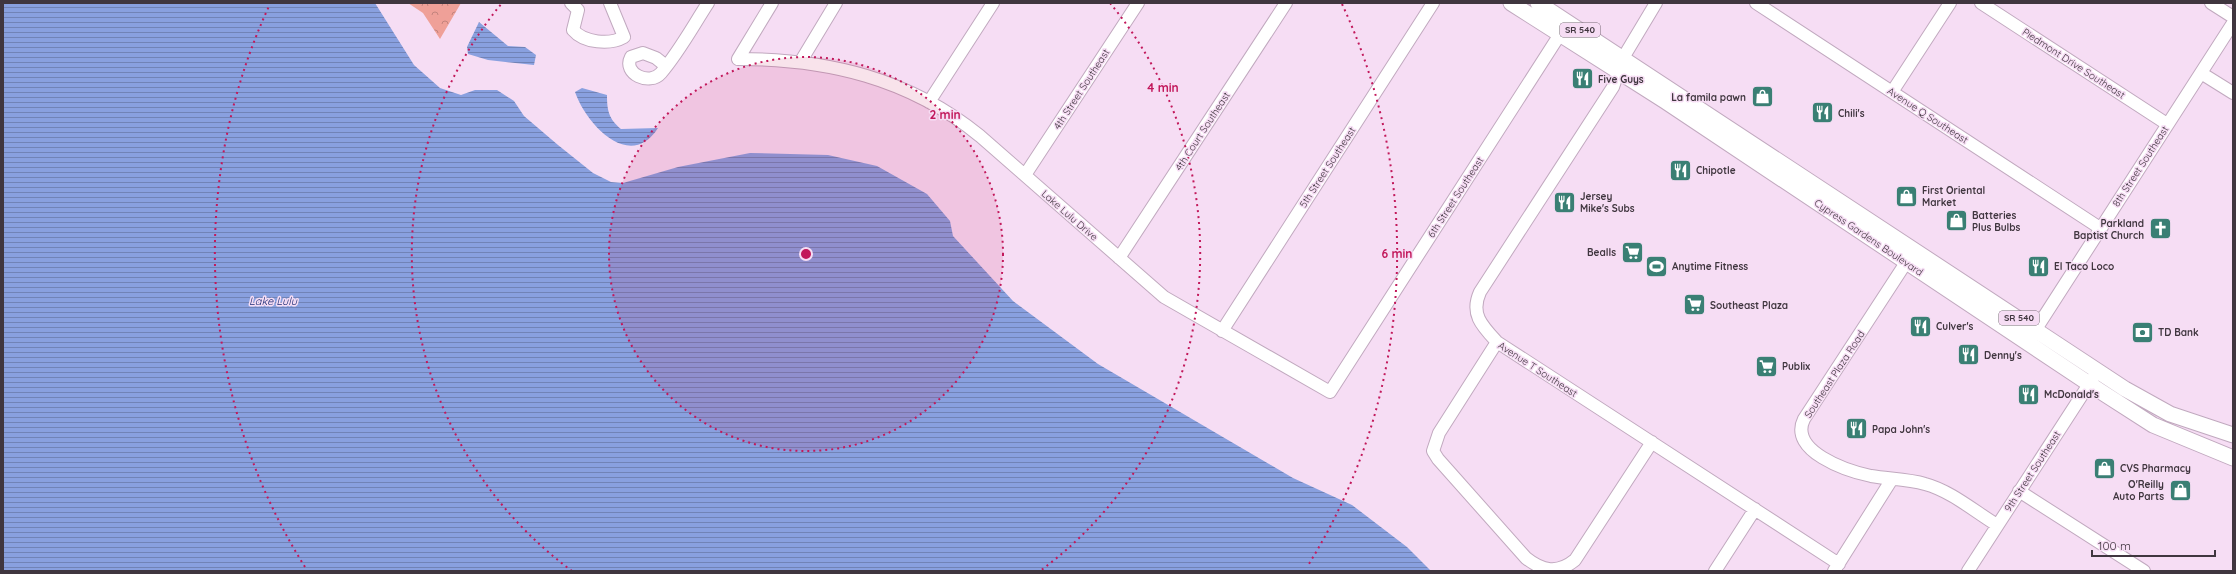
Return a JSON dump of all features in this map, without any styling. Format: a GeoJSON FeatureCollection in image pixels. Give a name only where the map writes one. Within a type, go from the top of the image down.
{"type":"FeatureCollection","features":[{"type":"Feature","properties":{"kind":"main road","name":"Cypress Gardens Boulevard"},"geometry":{"type":"LineString","coordinates":[[1511,3],[1563,28],[1620,64],[1766,151],[2036,329],[2097,372],[2170,414],[2233,435]]}},
{"type":"Feature","properties":{"kind":"main road","name":"Cypress Gardens Boulevard"},"geometry":{"type":"LineString","coordinates":[[1538,3],[1563,28]]}},
{"type":"Feature","properties":{"kind":"main road","name":"Cypress Gardens Boulevard"},"geometry":{"type":"LineString","coordinates":[[1620,64],[1684,114],[2089,385],[2153,425],[2233,458]]}},
{"type":"Feature","properties":{"kind":"main road"},"geometry":{"type":"LineString","coordinates":[[1684,114],[1708,123],[1750,149],[1761,152],[1766,151]]}},
{"type":"Feature","properties":{"kind":"main road"},"geometry":{"type":"LineString","coordinates":[[1772,172],[1777,170],[1816,184]]}},
{"type":"Feature","properties":{"kind":"main road"},"geometry":{"type":"LineString","coordinates":[[1991,318],[2004,316],[2026,328],[2036,329]]}},
{"type":"Feature","properties":{"kind":"street"},"geometry":{"type":"LineString","coordinates":[[571,3],[578,10],[573,30],[578,36],[602,42],[617,41],[624,37],[610,3]]}},
{"type":"Feature","properties":{"kind":"street"},"geometry":{"type":"LineString","coordinates":[[666,66],[708,3]]}},
{"type":"Feature","properties":{"kind":"street","name":"Lake Lulu Drive"},"geometry":{"type":"LineString","coordinates":[[772,3],[738,59],[801,61],[834,67],[879,80],[929,102],[961,121],[1025,175],[1164,298],[1330,392]]}},
{"type":"Feature","properties":{"kind":"street"},"geometry":{"type":"LineString","coordinates":[[801,61],[836,3]]}},
{"type":"Feature","properties":{"kind":"street"},"geometry":{"type":"LineString","coordinates":[[929,102],[993,3]]}},
{"type":"Feature","properties":{"kind":"street","name":"4th Street Southeast"},"geometry":{"type":"LineString","coordinates":[[1025,175],[1138,3]]}},
{"type":"Feature","properties":{"kind":"street","name":"4th Court Southeast"},"geometry":{"type":"LineString","coordinates":[[1119,258],[1286,3]]}},
{"type":"Feature","properties":{"kind":"street","name":"5th Street Southeast"},"geometry":{"type":"LineString","coordinates":[[1222,331],[1433,3]]}},
{"type":"Feature","properties":{"kind":"street"},"geometry":{"type":"LineString","coordinates":[[1620,64],[1656,3]]}},
{"type":"Feature","properties":{"kind":"street","name":"Avenue Q Southeast"},"geometry":{"type":"LineString","coordinates":[[1756,3],[2100,228]]}},
{"type":"Feature","properties":{"kind":"street"},"geometry":{"type":"LineString","coordinates":[[1892,92],[1950,3]]}},
{"type":"Feature","properties":{"kind":"street","name":"Piedmont Drive Southeast"},"geometry":{"type":"LineString","coordinates":[[1981,3],[2167,124]]}},
{"type":"Feature","properties":{"kind":"street"},"geometry":{"type":"LineString","coordinates":[[2210,3],[2233,17]]}},
{"type":"Feature","properties":{"kind":"street","name":"8th Street Southeast"},"geometry":{"type":"LineString","coordinates":[[2036,329],[2233,23]]}},
{"type":"Feature","properties":{"kind":"street","name":"6th Street Southeast"},"geometry":{"type":"LineString","coordinates":[[1330,392],[1563,28]]}},
{"type":"Feature","properties":{"kind":"street","name":"Avenue T Southeast"},"geometry":{"type":"LineString","coordinates":[[1620,64],[1613,87],[1480,292],[1476,308],[1479,322],[1497,342],[1755,509],[1836,567]]}},
{"type":"Feature","properties":{"kind":"street"},"geometry":{"type":"LineString","coordinates":[[2201,73],[2233,93]]}},
{"type":"Feature","properties":{"kind":"street","name":"Southeast Plaza Road"},"geometry":{"type":"LineString","coordinates":[[1915,250],[1801,425],[1802,439],[1806,445],[1843,468],[1860,473],[1925,484],[1937,488],[1997,526]]}},
{"type":"Feature","properties":{"kind":"street"},"geometry":{"type":"LineString","coordinates":[[1497,342],[1439,433],[1433,451],[1460,485],[1526,558],[1536,566],[1557,570],[1564,568],[1575,560],[1652,442]]}},
{"type":"Feature","properties":{"kind":"street","name":"9th Street Southeast"},"geometry":{"type":"LineString","coordinates":[[1968,571],[2019,490],[2097,372]]}},
{"type":"Feature","properties":{"kind":"street"},"geometry":{"type":"LineString","coordinates":[[1836,567],[1892,478]]}},
{"type":"Feature","properties":{"kind":"street"},"geometry":{"type":"LineString","coordinates":[[2019,490],[2144,571]]}},
{"type":"Feature","properties":{"kind":"street"},"geometry":{"type":"LineString","coordinates":[[1715,571],[1755,509]]}},
{"type":"Feature","properties":{"kind":"green space"},"geometry":{"type":"Polygon","coordinates":[[[408,3],[461,3],[440,39],[423,13],[408,3]]]}},
{"type":"Feature","properties":{"kind":"water","name":"Lake Lulu"},"geometry":{"type":"Polygon","coordinates":[[[3,3],[375,3],[414,65],[440,88],[461,95],[475,90],[497,90],[514,101],[524,116],[558,145],[593,173],[611,182],[623,183],[678,167],[750,153],[828,155],[877,166],[927,194],[950,221],[953,236],[1013,301],[1098,364],[1293,478],[1352,505],[1407,547],[1431,571],[3,571],[3,3]]]}},
{"type":"Feature","properties":{"kind":"water"},"geometry":{"type":"Polygon","coordinates":[[[479,22],[508,46],[525,47],[536,55],[534,65],[488,60],[468,54],[467,47],[479,22]]]}},
{"type":"Feature","properties":{"kind":"water"},"geometry":{"type":"Polygon","coordinates":[[[582,88],[607,95],[611,118],[621,129],[658,128],[647,140],[635,145],[622,144],[610,138],[599,129],[581,105],[575,92],[582,88]]]}},
{"type":"Feature","properties":{"kind":"place","name":"Five Guys"},"geometry":{"type":"Point","coordinates":[1582,79]}},
{"type":"Feature","properties":{"kind":"place","name":"La famila pawn"},"geometry":{"type":"Point","coordinates":[1762,97]}},
{"type":"Feature","properties":{"kind":"place","name":"Chili's"},"geometry":{"type":"Point","coordinates":[1823,113]}},
{"type":"Feature","properties":{"kind":"place","name":"Chipotle"},"geometry":{"type":"Point","coordinates":[1680,170]}},
{"type":"Feature","properties":{"kind":"place","name":"First Oriental Market"},"geometry":{"type":"Point","coordinates":[1907,196]}},
{"type":"Feature","properties":{"kind":"place","name":"Jersey Mike's Subs"},"geometry":{"type":"Point","coordinates":[1564,202]}},
{"type":"Feature","properties":{"kind":"place","name":"Batteries Plus Bulbs"},"geometry":{"type":"Point","coordinates":[1957,221]}},
{"type":"Feature","properties":{"kind":"place","name":"Parkland Baptist Church"},"geometry":{"type":"Point","coordinates":[2160,229]}},
{"type":"Feature","properties":{"kind":"place","name":"Bealls"},"geometry":{"type":"Point","coordinates":[1632,252]}},
{"type":"Feature","properties":{"kind":"place","name":"Anytime Fitness"},"geometry":{"type":"Point","coordinates":[1657,266]}},
{"type":"Feature","properties":{"kind":"place","name":"El Taco Loco"},"geometry":{"type":"Point","coordinates":[2038,266]}},
{"type":"Feature","properties":{"kind":"place","name":"Southeast Plaza"},"geometry":{"type":"Point","coordinates":[1695,305]}},
{"type":"Feature","properties":{"kind":"place","name":"Culver's"},"geometry":{"type":"Point","coordinates":[1921,326]}},
{"type":"Feature","properties":{"kind":"place","name":"TD Bank"},"geometry":{"type":"Point","coordinates":[2142,332]}},
{"type":"Feature","properties":{"kind":"place","name":"Denny's"},"geometry":{"type":"Point","coordinates":[1968,355]}},
{"type":"Feature","properties":{"kind":"place","name":"Publix"},"geometry":{"type":"Point","coordinates":[1767,366]}},
{"type":"Feature","properties":{"kind":"place","name":"McDonald's"},"geometry":{"type":"Point","coordinates":[2029,394]}},
{"type":"Feature","properties":{"kind":"place","name":"Papa John's"},"geometry":{"type":"Point","coordinates":[1857,429]}},
{"type":"Feature","properties":{"kind":"place","name":"CVS Pharmacy"},"geometry":{"type":"Point","coordinates":[2104,468]}},
{"type":"Feature","properties":{"kind":"place","name":"O'Reilly Auto Parts"},"geometry":{"type":"Point","coordinates":[2180,490]}}]}
